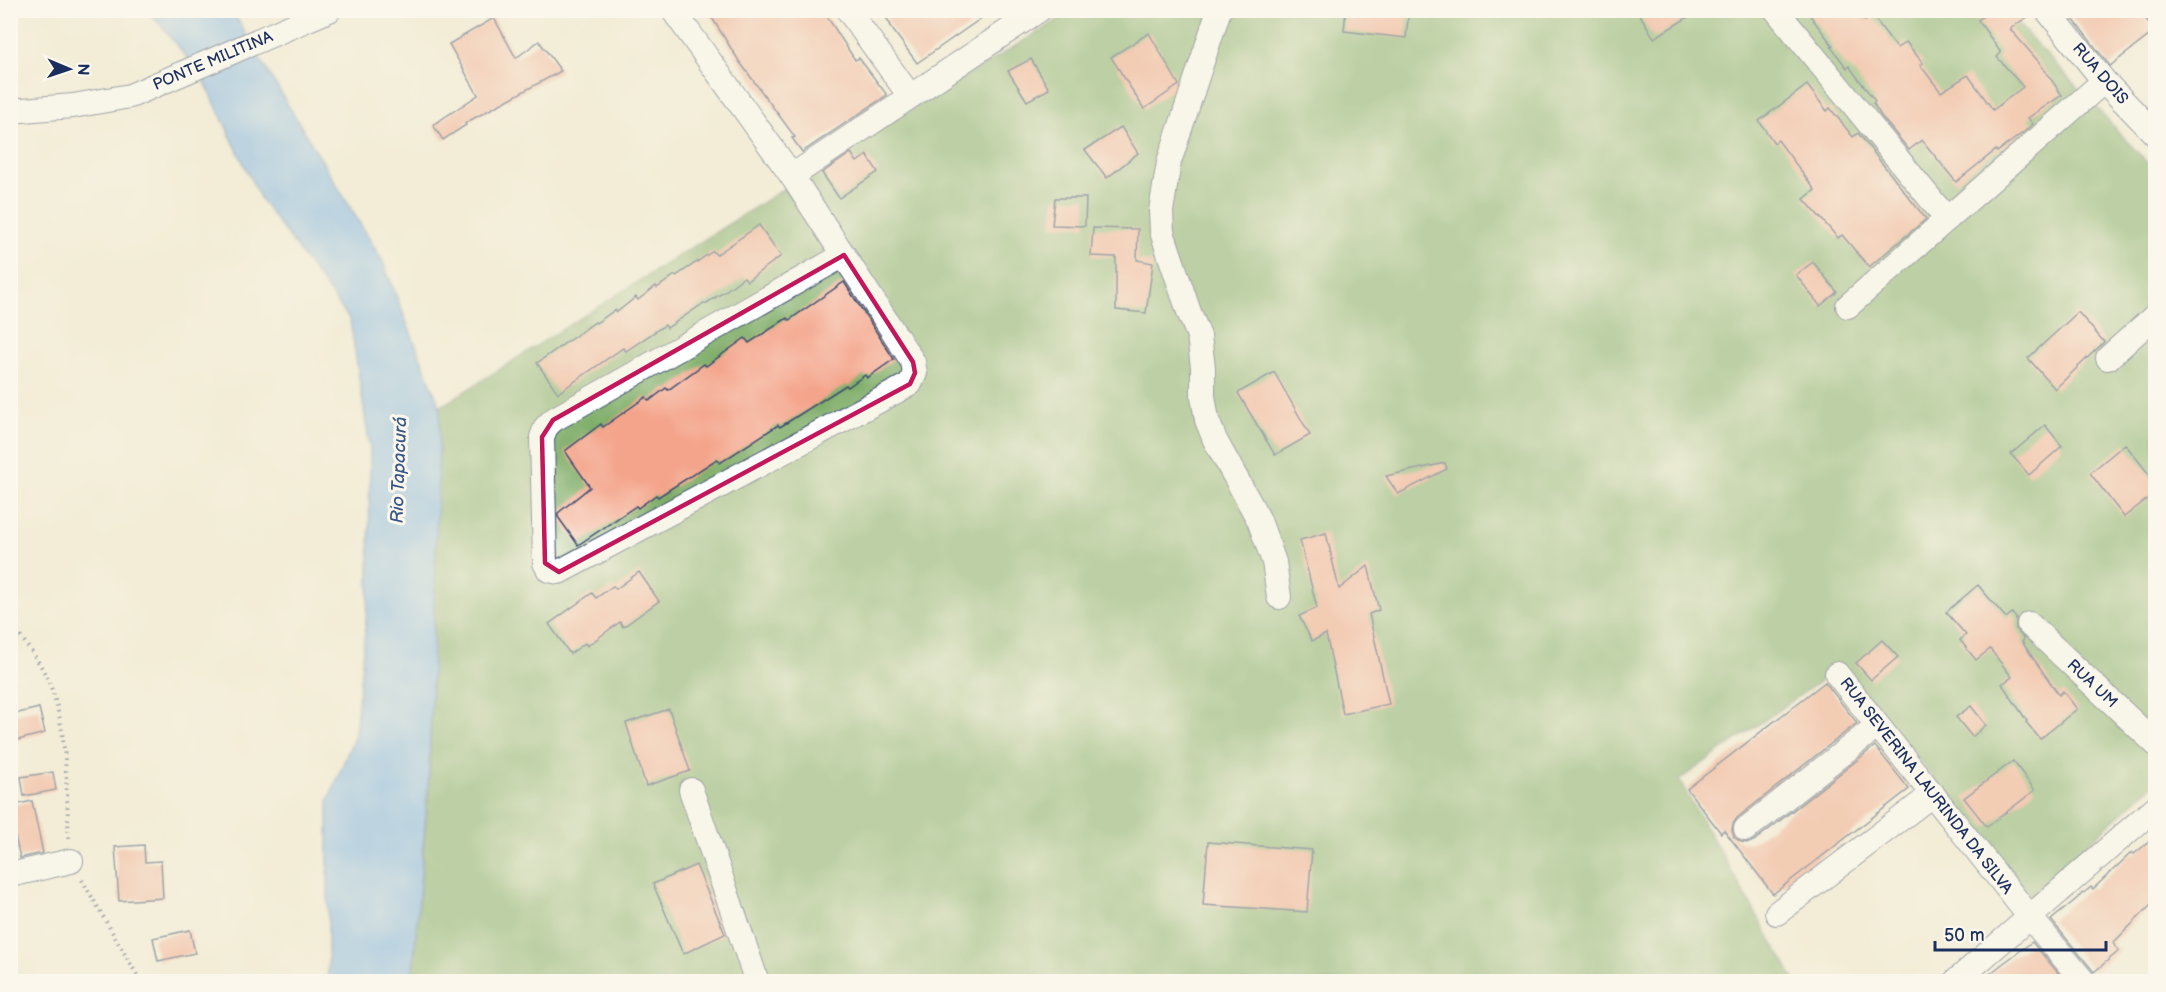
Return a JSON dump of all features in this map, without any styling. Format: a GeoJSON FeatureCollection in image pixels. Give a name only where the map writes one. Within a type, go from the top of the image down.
{"type":"FeatureCollection","features":[{"type":"Feature","properties":{"kind":"street","name":"PONTE MILITINA"},"geometry":{"type":"LineString","coordinates":[[10,111],[73,106],[130,96],[329,10]]}},
{"type":"Feature","properties":{"kind":"street"},"geometry":{"type":"LineString","coordinates":[[673,10],[792,176],[844,255],[913,362],[915,373],[910,384],[559,572],[549,570],[545,563],[542,437],[546,427],[564,414],[844,255]]}},
{"type":"Feature","properties":{"kind":"street"},"geometry":{"type":"LineString","coordinates":[[848,10],[910,96]]}},
{"type":"Feature","properties":{"kind":"street"},"geometry":{"type":"LineString","coordinates":[[1219,10],[1169,162],[1161,211],[1162,232],[1199,336],[1207,420],[1215,440],[1259,520],[1274,562],[1280,597]]}},
{"type":"Feature","properties":{"kind":"street"},"geometry":{"type":"LineString","coordinates":[[1776,10],[1947,219]]}},
{"type":"Feature","properties":{"kind":"street","name":"RUA DOIS"},"geometry":{"type":"LineString","coordinates":[[2047,10],[2104,81],[2156,135]]}},
{"type":"Feature","properties":{"kind":"street"},"geometry":{"type":"LineString","coordinates":[[792,176],[1035,12]]}},
{"type":"Feature","properties":{"kind":"street"},"geometry":{"type":"LineString","coordinates":[[1848,306],[2104,81]]}},
{"type":"Feature","properties":{"kind":"street"},"geometry":{"type":"LineString","coordinates":[[2108,358],[2156,315]]}},
{"type":"Feature","properties":{"kind":"street","name":"RUA UM"},"geometry":{"type":"LineString","coordinates":[[2029,624],[2156,744]]}},
{"type":"Feature","properties":{"kind":"street","name":"RUA SEVERINA LAURINDA DA SILVA"},"geometry":{"type":"LineString","coordinates":[[1837,674],[2029,916],[2084,981]]}},
{"type":"Feature","properties":{"kind":"street"},"geometry":{"type":"LineString","coordinates":[[1746,829],[1877,726]]}},
{"type":"Feature","properties":{"kind":"street"},"geometry":{"type":"LineString","coordinates":[[691,790],[757,981]]}},
{"type":"Feature","properties":{"kind":"street"},"geometry":{"type":"LineString","coordinates":[[1777,913],[1933,794]]}},
{"type":"Feature","properties":{"kind":"street"},"geometry":{"type":"LineString","coordinates":[[1955,981],[2156,807]]}},
{"type":"Feature","properties":{"kind":"street"},"geometry":{"type":"LineString","coordinates":[[10,875],[71,861]]}},
{"type":"Feature","properties":{"kind":"path"},"geometry":{"type":"LineString","coordinates":[[10,622],[38,663],[53,691],[61,724],[71,861],[141,981]]}},
{"type":"Feature","properties":{"kind":"highlighted area"},"geometry":{"type":"Polygon","coordinates":[[[844,255],[913,362],[915,373],[910,384],[559,572],[545,563],[542,437],[553,420],[844,255]]]}},
{"type":"Feature","properties":{"kind":"green space"},"geometry":{"type":"Polygon","coordinates":[[[1074,10],[2006,11],[2155,171],[2155,783],[2030,896],[1842,666],[1679,780],[1795,981],[412,982],[429,786],[440,407],[839,154],[1074,10]]]}},
{"type":"Feature","properties":{"kind":"water","name":"Rio Tapacurá"},"geometry":{"type":"Polygon","coordinates":[[[149,11],[233,11],[382,260],[440,407],[429,774],[412,981],[328,981],[328,801],[355,735],[369,589],[370,448],[350,320],[260,198],[202,76],[149,11]]]}},
{"type":"Feature","properties":{"kind":"building"},"geometry":{"type":"Polygon","coordinates":[[[707,10],[823,10],[855,60],[859,58],[887,95],[802,152],[792,138],[795,137],[739,61],[707,10]]]}},
{"type":"Feature","properties":{"kind":"building"},"geometry":{"type":"Polygon","coordinates":[[[881,10],[993,10],[917,63],[881,10]]]}},
{"type":"Feature","properties":{"kind":"building"},"geometry":{"type":"Polygon","coordinates":[[[1346,10],[1409,10],[1406,38],[1344,31],[1346,10]]]}},
{"type":"Feature","properties":{"kind":"building"},"geometry":{"type":"Polygon","coordinates":[[[1637,10],[1700,10],[1654,38],[1637,10]]]}},
{"type":"Feature","properties":{"kind":"building"},"geometry":{"type":"Polygon","coordinates":[[[1806,10],[1857,10],[1865,21],[1872,15],[1897,48],[1906,42],[1923,63],[1920,65],[1941,92],[1968,75],[1993,110],[2023,87],[1997,57],[2001,53],[1978,20],[1991,10],[2033,10],[2033,13],[2010,29],[2039,62],[2062,95],[2028,118],[2033,124],[2024,132],[1997,152],[1996,150],[1956,182],[1922,140],[1909,150],[1881,116],[1873,103],[1875,101],[1849,66],[1847,68],[1831,47],[1833,46],[1806,10]]]}},
{"type":"Feature","properties":{"kind":"building"},"geometry":{"type":"Polygon","coordinates":[[[2066,10],[2139,10],[2155,31],[2110,66],[2066,10]]]}},
{"type":"Feature","properties":{"kind":"building"},"geometry":{"type":"Polygon","coordinates":[[[494,18],[516,58],[539,41],[561,71],[465,123],[466,125],[443,140],[433,125],[478,95],[449,44],[494,18]]]}},
{"type":"Feature","properties":{"kind":"building"},"geometry":{"type":"Polygon","coordinates":[[[1149,33],[1179,85],[1144,109],[1111,57],[1149,33]]]}},
{"type":"Feature","properties":{"kind":"building"},"geometry":{"type":"Polygon","coordinates":[[[1031,59],[1049,89],[1027,101],[1008,71],[1031,59]]]}},
{"type":"Feature","properties":{"kind":"building"},"geometry":{"type":"Polygon","coordinates":[[[1807,85],[1827,111],[1830,108],[1853,137],[1858,133],[1926,219],[1869,267],[1842,235],[1838,238],[1804,199],[1815,190],[1778,140],[1774,143],[1759,121],[1807,85]]]}},
{"type":"Feature","properties":{"kind":"building"},"geometry":{"type":"Polygon","coordinates":[[[1121,127],[1138,153],[1107,178],[1085,150],[1121,127]]]}},
{"type":"Feature","properties":{"kind":"building"},"geometry":{"type":"Polygon","coordinates":[[[851,153],[857,162],[867,155],[878,172],[839,198],[822,173],[851,153]]]}},
{"type":"Feature","properties":{"kind":"building"},"geometry":{"type":"Polygon","coordinates":[[[1055,198],[1086,198],[1085,226],[1052,225],[1055,198]]]}},
{"type":"Feature","properties":{"kind":"building"},"geometry":{"type":"Polygon","coordinates":[[[759,225],[781,256],[747,281],[744,277],[667,328],[665,325],[626,351],[623,348],[558,393],[537,363],[595,322],[615,310],[617,312],[636,297],[638,300],[656,286],[657,288],[713,251],[716,255],[759,225]]]}},
{"type":"Feature","properties":{"kind":"building"},"geometry":{"type":"Polygon","coordinates":[[[1093,228],[1138,229],[1137,260],[1153,263],[1146,313],[1116,310],[1116,257],[1091,256],[1093,228]]]}},
{"type":"Feature","properties":{"kind":"building"},"geometry":{"type":"Polygon","coordinates":[[[1813,262],[1837,292],[1820,306],[1796,275],[1813,262]]]}},
{"type":"Feature","properties":{"kind":"building"},"geometry":{"type":"Polygon","coordinates":[[[844,282],[894,359],[867,378],[865,375],[848,387],[846,385],[780,427],[778,425],[720,463],[717,459],[658,497],[656,495],[638,508],[636,506],[578,545],[558,517],[558,513],[590,487],[565,451],[601,424],[603,427],[646,397],[649,401],[666,388],[668,390],[745,338],[749,343],[787,318],[789,320],[844,282]]]}},
{"type":"Feature","properties":{"kind":"building"},"geometry":{"type":"Polygon","coordinates":[[[2078,312],[2104,342],[2055,389],[2028,358],[2078,312]]]}},
{"type":"Feature","properties":{"kind":"building"},"geometry":{"type":"Polygon","coordinates":[[[1274,372],[1310,435],[1275,455],[1238,393],[1274,372]]]}},
{"type":"Feature","properties":{"kind":"building"},"geometry":{"type":"Polygon","coordinates":[[[2045,425],[2062,446],[2029,475],[2011,454],[2045,425]]]}},
{"type":"Feature","properties":{"kind":"building"},"geometry":{"type":"Polygon","coordinates":[[[2125,444],[2156,483],[2156,492],[2124,517],[2090,473],[2125,444]]]}},
{"type":"Feature","properties":{"kind":"building"},"geometry":{"type":"Polygon","coordinates":[[[1445,463],[1447,469],[1398,494],[1386,476],[1445,463]]]}},
{"type":"Feature","properties":{"kind":"building"},"geometry":{"type":"Polygon","coordinates":[[[1326,533],[1339,589],[1368,566],[1379,610],[1369,614],[1389,704],[1343,714],[1326,634],[1312,641],[1299,616],[1317,608],[1300,540],[1326,533]]]}},
{"type":"Feature","properties":{"kind":"building"},"geometry":{"type":"Polygon","coordinates":[[[639,572],[659,601],[623,627],[620,622],[587,646],[585,643],[570,654],[549,624],[592,593],[596,598],[613,586],[616,589],[639,572]]]}},
{"type":"Feature","properties":{"kind":"building"},"geometry":{"type":"Polygon","coordinates":[[[1978,585],[2006,618],[2012,613],[2016,618],[2016,629],[2024,639],[2022,642],[2059,695],[2063,691],[2077,709],[2040,739],[2026,722],[2002,684],[2012,677],[1990,649],[1976,660],[1960,640],[1966,635],[1946,612],[1978,585]]]}},
{"type":"Feature","properties":{"kind":"building"},"geometry":{"type":"Polygon","coordinates":[[[1882,640],[1898,657],[1871,680],[1856,663],[1882,640]]]}},
{"type":"Feature","properties":{"kind":"building"},"geometry":{"type":"Polygon","coordinates":[[[1825,682],[1857,723],[1737,818],[1732,830],[1734,837],[1741,842],[1749,843],[1755,840],[1875,746],[1909,789],[1773,894],[1724,830],[1721,833],[1687,789],[1825,682]]]}},
{"type":"Feature","properties":{"kind":"building"},"geometry":{"type":"Polygon","coordinates":[[[1971,706],[1986,725],[1972,737],[1956,717],[1971,706]]]}},
{"type":"Feature","properties":{"kind":"building"},"geometry":{"type":"Polygon","coordinates":[[[39,708],[45,733],[10,742],[10,715],[39,708]]]}},
{"type":"Feature","properties":{"kind":"building"},"geometry":{"type":"Polygon","coordinates":[[[669,709],[690,771],[646,786],[626,723],[669,709]]]}},
{"type":"Feature","properties":{"kind":"building"},"geometry":{"type":"Polygon","coordinates":[[[2013,761],[2035,790],[1987,827],[1964,798],[2013,761]]]}},
{"type":"Feature","properties":{"kind":"building"},"geometry":{"type":"Polygon","coordinates":[[[53,772],[56,790],[24,796],[21,777],[53,772]]]}},
{"type":"Feature","properties":{"kind":"building"},"geometry":{"type":"Polygon","coordinates":[[[32,801],[43,853],[20,858],[10,806],[32,801]]]}},
{"type":"Feature","properties":{"kind":"building"},"geometry":{"type":"Polygon","coordinates":[[[2156,836],[2156,900],[2113,943],[2119,951],[2094,972],[2051,920],[2091,887],[2093,889],[2132,852],[2134,854],[2156,836]]]}},
{"type":"Feature","properties":{"kind":"building"},"geometry":{"type":"Polygon","coordinates":[[[1208,842],[1312,850],[1307,912],[1203,905],[1208,842]]]}},
{"type":"Feature","properties":{"kind":"building"},"geometry":{"type":"Polygon","coordinates":[[[144,845],[145,862],[161,861],[163,898],[119,901],[115,847],[144,845]]]}},
{"type":"Feature","properties":{"kind":"building"},"geometry":{"type":"Polygon","coordinates":[[[696,865],[725,934],[683,954],[653,884],[696,865]]]}},
{"type":"Feature","properties":{"kind":"building"},"geometry":{"type":"Polygon","coordinates":[[[190,930],[195,953],[158,961],[153,938],[190,930]]]}},
{"type":"Feature","properties":{"kind":"building"},"geometry":{"type":"Polygon","coordinates":[[[2032,942],[2065,981],[1981,981],[2001,965],[2032,942]]]}}]}
